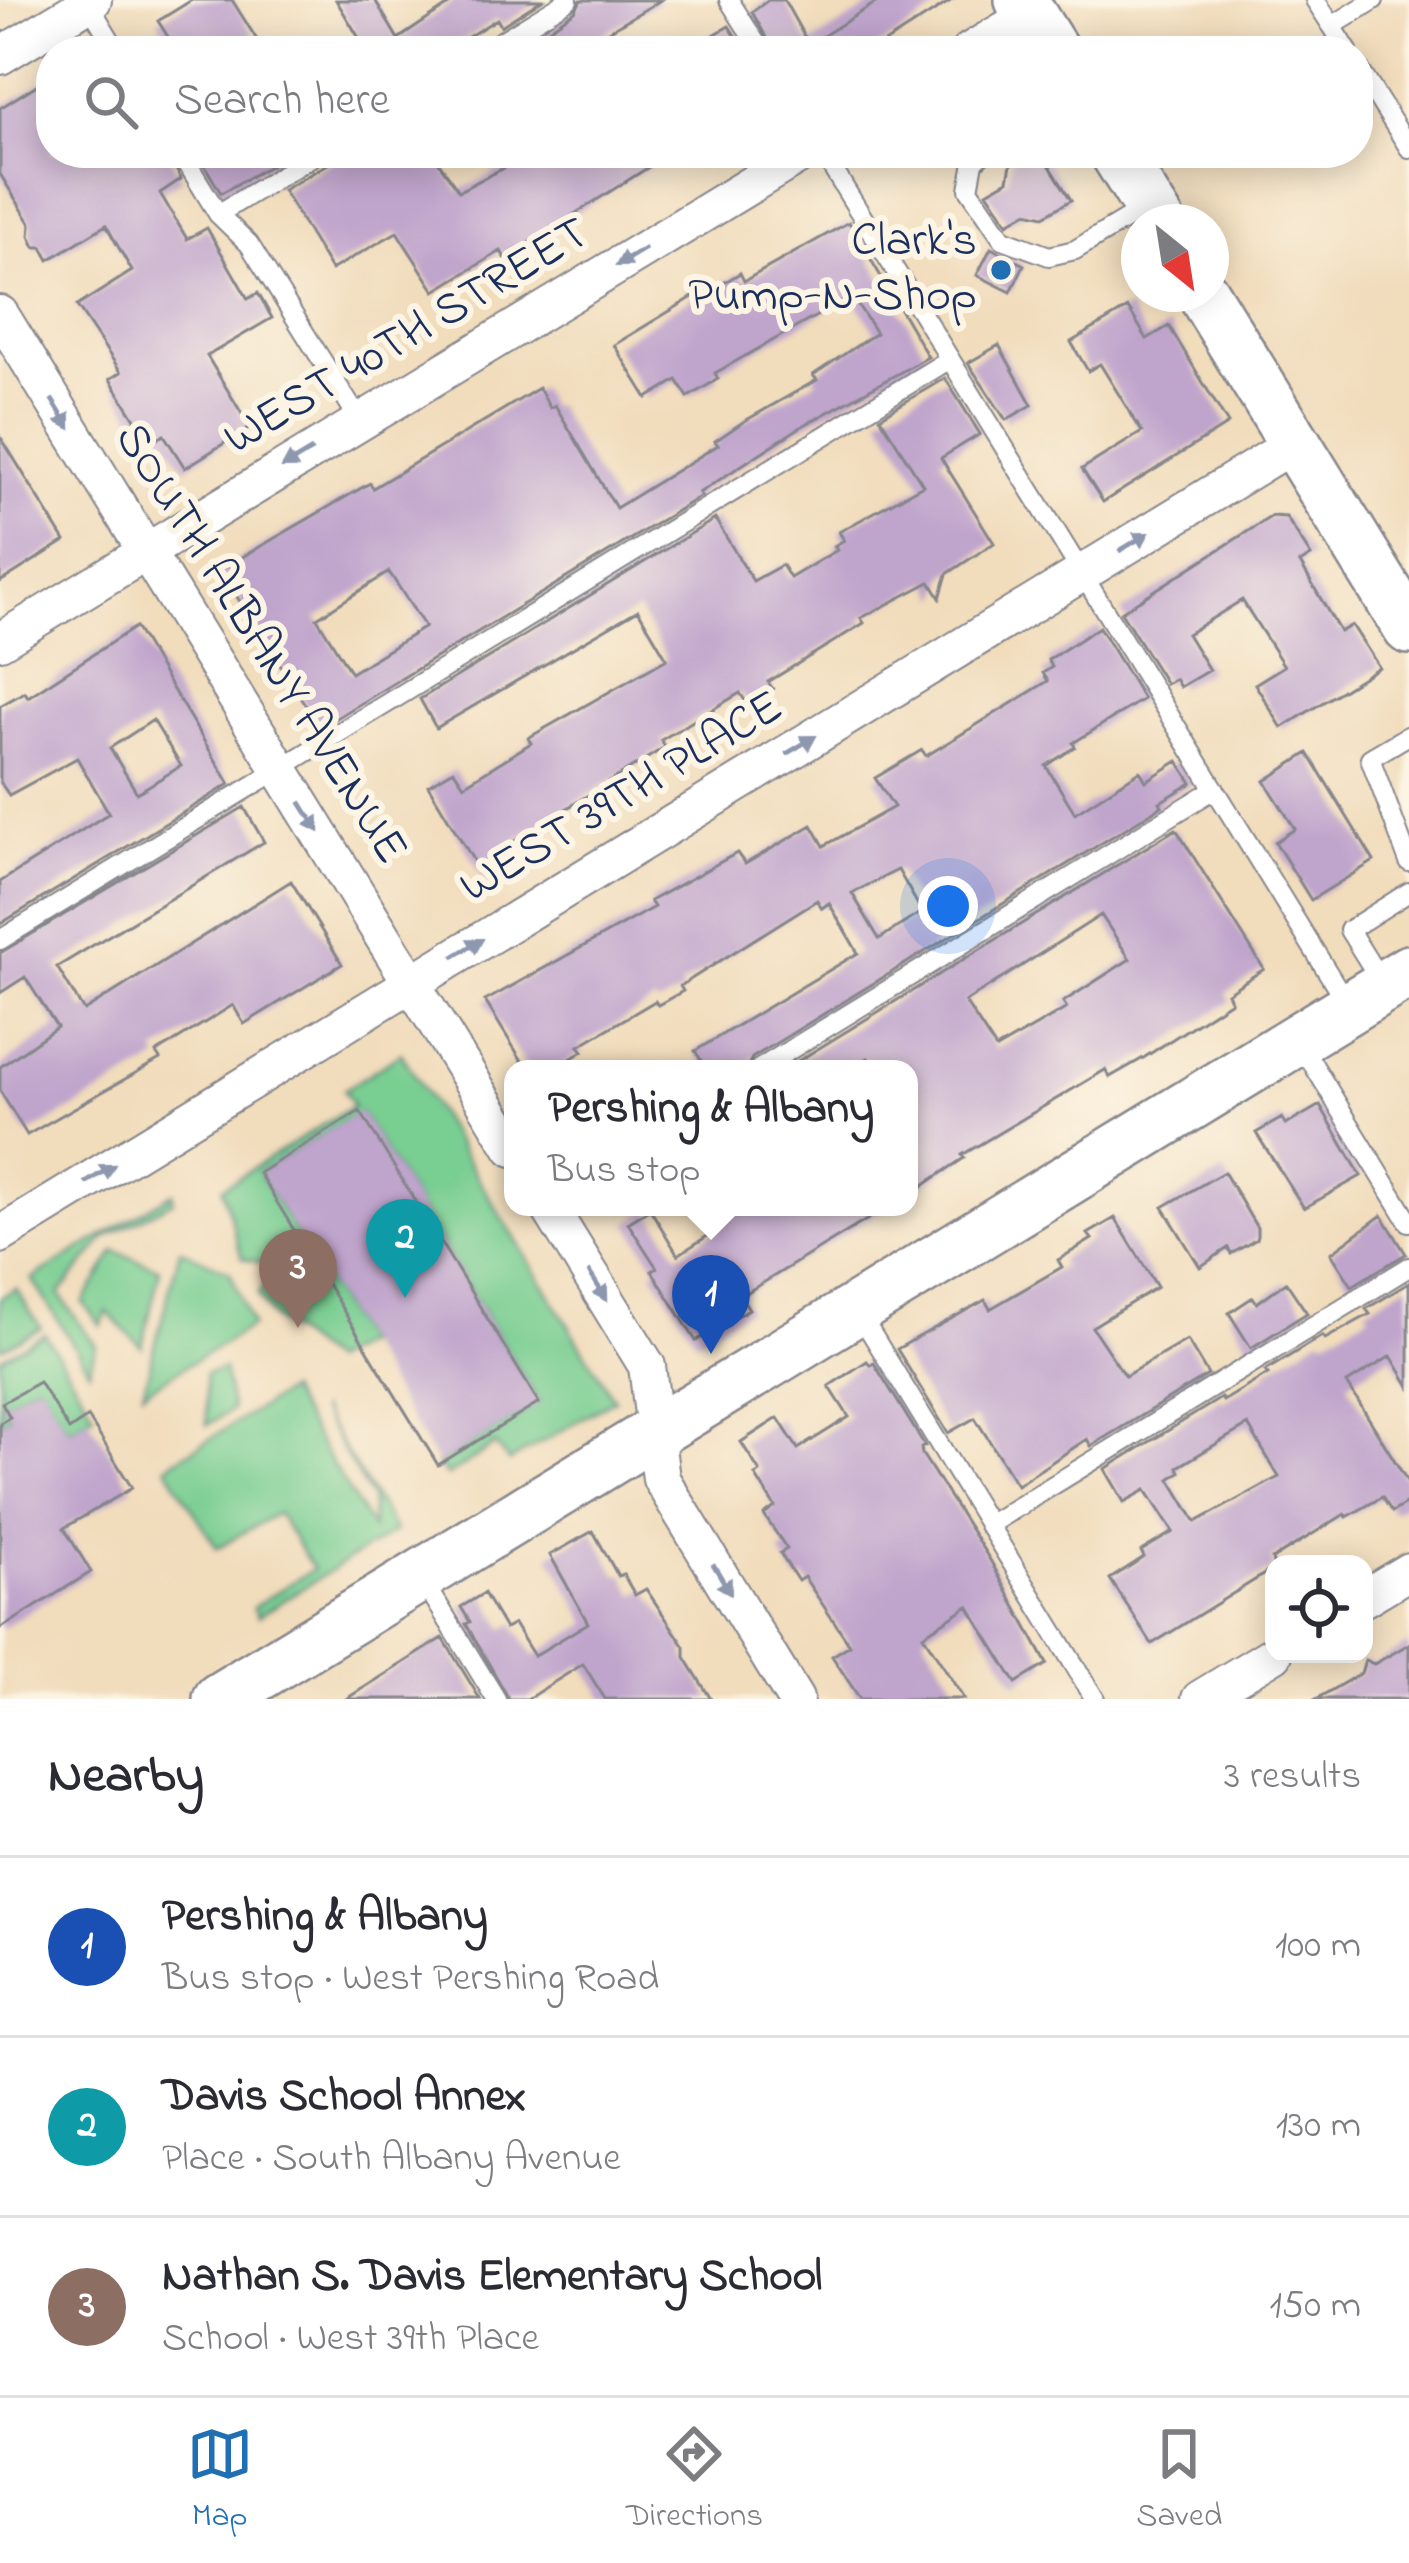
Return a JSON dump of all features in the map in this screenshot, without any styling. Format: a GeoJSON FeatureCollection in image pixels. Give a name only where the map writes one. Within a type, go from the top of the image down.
{"type":"FeatureCollection","features":[{"type":"Feature","properties":{"kind":"street"},"geometry":{"type":"LineString","coordinates":[[0,56],[90,2]]}},
{"type":"Feature","properties":{"kind":"street"},"geometry":{"type":"LineString","coordinates":[[1004,36],[1035,22]]}},
{"type":"Feature","properties":{"kind":"street","name":"WEST 40TH STREET"},"geometry":{"type":"LineString","coordinates":[[0,641],[778,168]]}},
{"type":"Feature","properties":{"kind":"street"},"geometry":{"type":"LineString","coordinates":[[1125,168],[1148,204]]}},
{"type":"Feature","properties":{"kind":"street"},"geometry":{"type":"LineString","coordinates":[[1214,312],[1409,628]]}},
{"type":"Feature","properties":{"kind":"street","name":"SOUTH ALBANY AVENUE"},"geometry":{"type":"LineString","coordinates":[[0,314],[504,1133]]}},
{"type":"Feature","properties":{"kind":"street","name":"WEST 39TH PLACE"},"geometry":{"type":"LineString","coordinates":[[0,1235],[1295,443]]}},
{"type":"Feature","properties":{"kind":"street"},"geometry":{"type":"LineString","coordinates":[[219,1699],[1381,988]]}},
{"type":"Feature","properties":{"kind":"street"},"geometry":{"type":"LineString","coordinates":[[555,1216],[647,1366],[661,1479],[795,1699]]}},
{"type":"Feature","properties":{"kind":"street"},"geometry":{"type":"LineString","coordinates":[[1373,1593],[1409,1571]]}},
{"type":"Feature","properties":{"kind":"street"},"geometry":{"type":"LineString","coordinates":[[1200,1699],[1265,1659]]}},
{"type":"Feature","properties":{"kind":"lane"},"geometry":{"type":"LineString","coordinates":[[509,36],[568,0]]}},
{"type":"Feature","properties":{"kind":"lane"},"geometry":{"type":"LineString","coordinates":[[729,0],[751,36]]}},
{"type":"Feature","properties":{"kind":"lane"},"geometry":{"type":"LineString","coordinates":[[1315,0],[1338,36]]}},
{"type":"Feature","properties":{"kind":"lane"},"geometry":{"type":"LineString","coordinates":[[1332,26],[1374,0]]}},
{"type":"Feature","properties":{"kind":"lane"},"geometry":{"type":"LineString","coordinates":[[90,2],[109,36]]}},
{"type":"Feature","properties":{"kind":"lane"},"geometry":{"type":"LineString","coordinates":[[1373,91],[1409,148]]}},
{"type":"Feature","properties":{"kind":"lane"},"geometry":{"type":"LineString","coordinates":[[190,168],[218,214],[249,244],[360,421]]}},
{"type":"Feature","properties":{"kind":"lane"},"geometry":{"type":"LineString","coordinates":[[218,214],[293,168]]}},
{"type":"Feature","properties":{"kind":"lane"},"geometry":{"type":"LineString","coordinates":[[833,168],[1215,789],[1381,988]]}},
{"type":"Feature","properties":{"kind":"lane"},"geometry":{"type":"LineString","coordinates":[[973,168],[969,189],[994,231],[1027,249],[1062,256],[1121,229]]}},
{"type":"Feature","properties":{"kind":"lane"},"geometry":{"type":"LineString","coordinates":[[0,940],[950,359]]}},
{"type":"Feature","properties":{"kind":"lane"},"geometry":{"type":"LineString","coordinates":[[1409,735],[1370,758],[1409,862]]}},
{"type":"Feature","properties":{"kind":"lane"},"geometry":{"type":"LineString","coordinates":[[774,1060],[1215,789]]}},
{"type":"Feature","properties":{"kind":"lane"},"geometry":{"type":"LineString","coordinates":[[1381,988],[1349,930],[1409,892]]}},
{"type":"Feature","properties":{"kind":"lane"},"geometry":{"type":"LineString","coordinates":[[1298,1039],[1409,1222]]}},
{"type":"Feature","properties":{"kind":"lane"},"geometry":{"type":"LineString","coordinates":[[988,1525],[1409,1267]]}},
{"type":"Feature","properties":{"kind":"lane"},"geometry":{"type":"LineString","coordinates":[[857,1309],[1095,1699]]}},
{"type":"Feature","properties":{"kind":"lane"},"geometry":{"type":"LineString","coordinates":[[420,1576],[496,1699]]}},
{"type":"Feature","properties":{"kind":"green space"},"geometry":{"type":"Polygon","coordinates":[[[401,1053],[614,1399],[509,1462],[495,1445],[447,1476],[438,1465],[539,1402],[360,1112],[259,1173],[303,1244],[269,1265],[242,1258],[222,1188],[353,1106],[344,1090],[401,1053]]]}},
{"type":"Feature","properties":{"kind":"green space"},"geometry":{"type":"Polygon","coordinates":[[[173,1193],[173,1201],[105,1238],[59,1294],[96,1346],[89,1370],[32,1279],[173,1193]]]}},
{"type":"Feature","properties":{"kind":"green space"},"geometry":{"type":"Polygon","coordinates":[[[180,1249],[230,1272],[252,1326],[143,1392],[180,1249]]]}},
{"type":"Feature","properties":{"kind":"green space"},"geometry":{"type":"Polygon","coordinates":[[[115,1251],[160,1269],[142,1347],[107,1312],[101,1326],[83,1303],[115,1251]]]}},
{"type":"Feature","properties":{"kind":"green space"},"geometry":{"type":"Polygon","coordinates":[[[308,1253],[363,1343],[330,1362],[273,1318],[258,1295],[274,1274],[308,1253]]]}},
{"type":"Feature","properties":{"kind":"green space"},"geometry":{"type":"Polygon","coordinates":[[[16,1289],[41,1328],[0,1349],[0,1298],[16,1289]]]}},
{"type":"Feature","properties":{"kind":"green space"},"geometry":{"type":"Polygon","coordinates":[[[45,1334],[94,1413],[69,1430],[38,1382],[3,1403],[10,1417],[0,1423],[0,1358],[45,1334]]]}},
{"type":"Feature","properties":{"kind":"green space"},"geometry":{"type":"Polygon","coordinates":[[[223,1369],[232,1410],[207,1425],[205,1374],[223,1369]]]}},
{"type":"Feature","properties":{"kind":"green space"},"geometry":{"type":"Polygon","coordinates":[[[287,1391],[372,1529],[371,1499],[319,1409],[395,1531],[258,1616],[253,1607],[313,1569],[277,1513],[217,1548],[166,1466],[287,1391]]]}},
{"type":"Feature","properties":{"kind":"building"},"geometry":{"type":"Polygon","coordinates":[[[192,0],[232,0],[255,36],[168,36],[158,21],[192,0]]]}},
{"type":"Feature","properties":{"kind":"building"},"geometry":{"type":"Polygon","coordinates":[[[336,0],[375,0],[396,36],[358,36],[336,0]]]}},
{"type":"Feature","properties":{"kind":"building"},"geometry":{"type":"Polygon","coordinates":[[[456,0],[542,0],[501,26],[497,19],[469,36],[402,36],[456,0]]]}},
{"type":"Feature","properties":{"kind":"building"},"geometry":{"type":"Polygon","coordinates":[[[581,0],[661,0],[600,36],[538,36],[575,11],[581,0]]]}},
{"type":"Feature","properties":{"kind":"building"},"geometry":{"type":"Polygon","coordinates":[[[768,0],[784,0],[804,36],[766,36],[752,12],[768,0]]]}},
{"type":"Feature","properties":{"kind":"building"},"geometry":{"type":"Polygon","coordinates":[[[880,0],[952,0],[896,36],[823,36],[880,0]]]}},
{"type":"Feature","properties":{"kind":"building"},"geometry":{"type":"Polygon","coordinates":[[[729,26],[735,36],[712,36],[729,26]]]}},
{"type":"Feature","properties":{"kind":"building"},"geometry":{"type":"Polygon","coordinates":[[[36,85],[36,168],[176,168],[181,179],[160,193],[187,239],[207,228],[248,299],[258,293],[272,318],[207,356],[250,427],[185,468],[164,435],[150,443],[110,379],[121,372],[77,306],[132,271],[106,225],[49,260],[42,247],[35,247],[31,224],[0,174],[0,108],[36,85]]]}},
{"type":"Feature","properties":{"kind":"building"},"geometry":{"type":"Polygon","coordinates":[[[206,168],[265,168],[221,193],[206,168]]]}},
{"type":"Feature","properties":{"kind":"building"},"geometry":{"type":"Polygon","coordinates":[[[321,168],[443,168],[459,191],[503,168],[647,168],[505,258],[501,251],[435,291],[397,232],[331,270],[283,190],[321,168]]]}},
{"type":"Feature","properties":{"kind":"building"},"geometry":{"type":"Polygon","coordinates":[[[1010,168],[1051,168],[1071,200],[1044,216],[1027,212],[1008,223],[987,192],[1008,180],[1010,168]]]}},
{"type":"Feature","properties":{"kind":"building"},"geometry":{"type":"Polygon","coordinates":[[[849,222],[928,357],[799,428],[699,493],[701,496],[320,728],[220,570],[370,483],[373,488],[539,388],[550,408],[555,405],[616,508],[718,445],[715,441],[743,422],[817,380],[813,375],[876,333],[852,296],[715,373],[718,379],[688,397],[677,380],[647,398],[614,345],[706,289],[740,273],[744,281],[849,222]],[[389,572],[317,618],[351,673],[425,627],[389,572]]]}},
{"type":"Feature","properties":{"kind":"building","name":"Clark's Pump-N-Shop"},"geometry":{"type":"Polygon","coordinates":[[[991,248],[1024,265],[1011,292],[977,275],[991,248]]]}},
{"type":"Feature","properties":{"kind":"building"},"geometry":{"type":"Polygon","coordinates":[[[1121,312],[1130,312],[1147,339],[1169,326],[1228,424],[1103,502],[1082,469],[1142,432],[1100,364],[1088,371],[1071,342],[1121,312]]]}},
{"type":"Feature","properties":{"kind":"building"},"geometry":{"type":"Polygon","coordinates":[[[999,345],[1032,405],[1006,420],[968,363],[999,345]]]}},
{"type":"Feature","properties":{"kind":"building"},"geometry":{"type":"Polygon","coordinates":[[[945,378],[980,434],[941,458],[994,543],[947,574],[940,598],[930,582],[861,618],[864,623],[768,682],[773,689],[748,705],[740,693],[661,740],[665,747],[502,849],[510,862],[484,878],[428,785],[454,770],[464,785],[531,743],[528,738],[667,659],[638,610],[436,728],[420,699],[715,519],[753,581],[782,565],[790,578],[837,550],[834,546],[844,540],[839,532],[923,485],[880,417],[945,378]]]}},
{"type":"Feature","properties":{"kind":"building"},"geometry":{"type":"Polygon","coordinates":[[[0,436],[65,541],[0,582],[0,436]]]}},
{"type":"Feature","properties":{"kind":"building"},"geometry":{"type":"Polygon","coordinates":[[[1272,516],[1286,517],[1311,556],[1300,563],[1340,632],[1352,625],[1379,667],[1282,728],[1255,684],[1284,666],[1242,600],[1187,634],[1209,670],[1180,687],[1175,679],[1166,684],[1121,612],[1272,516]]]}},
{"type":"Feature","properties":{"kind":"building"},"geometry":{"type":"Polygon","coordinates":[[[135,627],[230,784],[0,924],[0,882],[109,813],[77,758],[9,795],[0,782],[0,706],[25,692],[28,697],[135,627]],[[153,720],[110,748],[137,793],[181,766],[153,720]]]}},
{"type":"Feature","properties":{"kind":"building"},"geometry":{"type":"Polygon","coordinates":[[[1099,627],[1143,699],[1046,766],[1075,813],[1140,771],[1146,781],[1178,761],[1192,783],[751,1060],[701,1060],[695,1051],[858,953],[829,903],[822,908],[817,900],[680,986],[683,991],[658,1005],[655,1001],[579,1046],[583,1051],[568,1060],[521,1060],[485,1001],[654,907],[650,901],[737,853],[745,864],[812,825],[824,846],[894,807],[875,778],[922,750],[926,756],[1048,681],[1043,673],[1052,667],[1048,660],[1099,627]],[[898,870],[852,893],[879,939],[922,912],[898,870]]]}},
{"type":"Feature","properties":{"kind":"building"},"geometry":{"type":"Polygon","coordinates":[[[1308,753],[1374,861],[1311,900],[1275,842],[1295,829],[1265,781],[1308,753]]]}},
{"type":"Feature","properties":{"kind":"building"},"geometry":{"type":"Polygon","coordinates":[[[244,807],[264,842],[57,967],[84,1011],[291,881],[342,964],[244,1024],[233,1005],[156,1053],[160,1059],[27,1135],[0,1091],[0,1067],[57,1027],[25,977],[0,993],[0,953],[244,807]]]}},
{"type":"Feature","properties":{"kind":"building"},"geometry":{"type":"Polygon","coordinates":[[[1176,829],[1264,969],[1227,993],[1231,1001],[1145,1057],[1110,1077],[1105,1070],[962,1155],[918,1189],[918,1060],[800,1060],[1176,829]],[[1101,915],[965,1002],[996,1049],[1067,1008],[1063,1002],[1130,959],[1101,915]]]}},
{"type":"Feature","properties":{"kind":"building"},"geometry":{"type":"Polygon","coordinates":[[[1320,1105],[1361,1176],[1304,1208],[1256,1133],[1282,1118],[1286,1125],[1320,1105]]]}},
{"type":"Feature","properties":{"kind":"building"},"geometry":{"type":"Polygon","coordinates":[[[360,1111],[539,1403],[438,1465],[259,1173],[360,1111]]]}},
{"type":"Feature","properties":{"kind":"building"},"geometry":{"type":"Polygon","coordinates":[[[1224,1172],[1257,1228],[1257,1239],[1231,1254],[1228,1248],[1200,1267],[1163,1207],[1224,1172]]]}},
{"type":"Feature","properties":{"kind":"building"},"geometry":{"type":"Polygon","coordinates":[[[1382,1215],[1406,1254],[1352,1286],[1331,1253],[1382,1215]]]}},
{"type":"Feature","properties":{"kind":"building"},"geometry":{"type":"Polygon","coordinates":[[[639,1216],[654,1216],[678,1255],[723,1226],[717,1216],[873,1216],[741,1296],[749,1309],[696,1341],[628,1223],[639,1216]]]}},
{"type":"Feature","properties":{"kind":"building"},"geometry":{"type":"Polygon","coordinates":[[[1115,1218],[1157,1287],[1092,1327],[1125,1376],[1187,1340],[1208,1375],[1091,1446],[1087,1439],[1017,1485],[975,1418],[948,1433],[897,1349],[985,1300],[990,1309],[1062,1267],[1058,1260],[1115,1218]]]}},
{"type":"Feature","properties":{"kind":"building"},"geometry":{"type":"Polygon","coordinates":[[[1286,1282],[1307,1313],[1251,1348],[1229,1313],[1253,1297],[1257,1303],[1286,1282]]]}},
{"type":"Feature","properties":{"kind":"building"},"geometry":{"type":"Polygon","coordinates":[[[1409,1283],[1409,1386],[1391,1356],[1347,1383],[1409,1484],[1409,1502],[1392,1512],[1382,1497],[1278,1555],[1265,1555],[1265,1574],[1152,1644],[1110,1579],[1144,1557],[1141,1551],[1173,1532],[1146,1490],[1124,1502],[1105,1469],[1268,1374],[1265,1371],[1322,1336],[1325,1339],[1370,1314],[1366,1309],[1409,1283]],[[1248,1425],[1178,1467],[1180,1472],[1170,1479],[1196,1522],[1279,1477],[1248,1425]]]}},
{"type":"Feature","properties":{"kind":"building"},"geometry":{"type":"Polygon","coordinates":[[[867,1361],[874,1363],[925,1446],[922,1454],[990,1560],[1047,1664],[1016,1683],[968,1606],[923,1635],[964,1699],[860,1699],[832,1656],[850,1645],[804,1577],[798,1581],[780,1553],[787,1549],[764,1515],[775,1507],[741,1442],[778,1418],[798,1449],[849,1417],[829,1386],[867,1361]]]}},
{"type":"Feature","properties":{"kind":"building"},"geometry":{"type":"Polygon","coordinates":[[[39,1382],[69,1430],[88,1417],[132,1488],[64,1528],[91,1572],[0,1629],[0,1423],[10,1417],[2,1403],[39,1382]]]}},
{"type":"Feature","properties":{"kind":"building"},"geometry":{"type":"Polygon","coordinates":[[[593,1531],[618,1576],[623,1574],[635,1595],[646,1589],[685,1647],[685,1657],[711,1699],[605,1699],[583,1664],[527,1699],[509,1699],[461,1607],[484,1593],[505,1629],[514,1624],[534,1656],[588,1623],[550,1555],[593,1531]]]}},
{"type":"Feature","properties":{"kind":"building"},"geometry":{"type":"Polygon","coordinates":[[[443,1638],[480,1699],[346,1699],[443,1638]]]}},
{"type":"Feature","properties":{"kind":"building"},"geometry":{"type":"Polygon","coordinates":[[[1409,1644],[1409,1699],[1316,1699],[1361,1673],[1364,1663],[1374,1664],[1409,1644]]]}},
{"type":"Feature","properties":{"kind":"place","name":"Clark's Pump-N-Shop"},"geometry":{"type":"Point","coordinates":[1001,270]}},
{"type":"Feature","properties":{"kind":"place","name":"Davis School Annex"},"geometry":{"type":"Point","coordinates":[405,1298]}},
{"type":"Feature","properties":{"kind":"place","name":"Nathan S. Davis Elementary School"},"geometry":{"type":"Point","coordinates":[298,1328]}},
{"type":"Feature","properties":{"kind":"place","name":"Pershing & Albany"},"geometry":{"type":"Point","coordinates":[711,1354]}}]}
